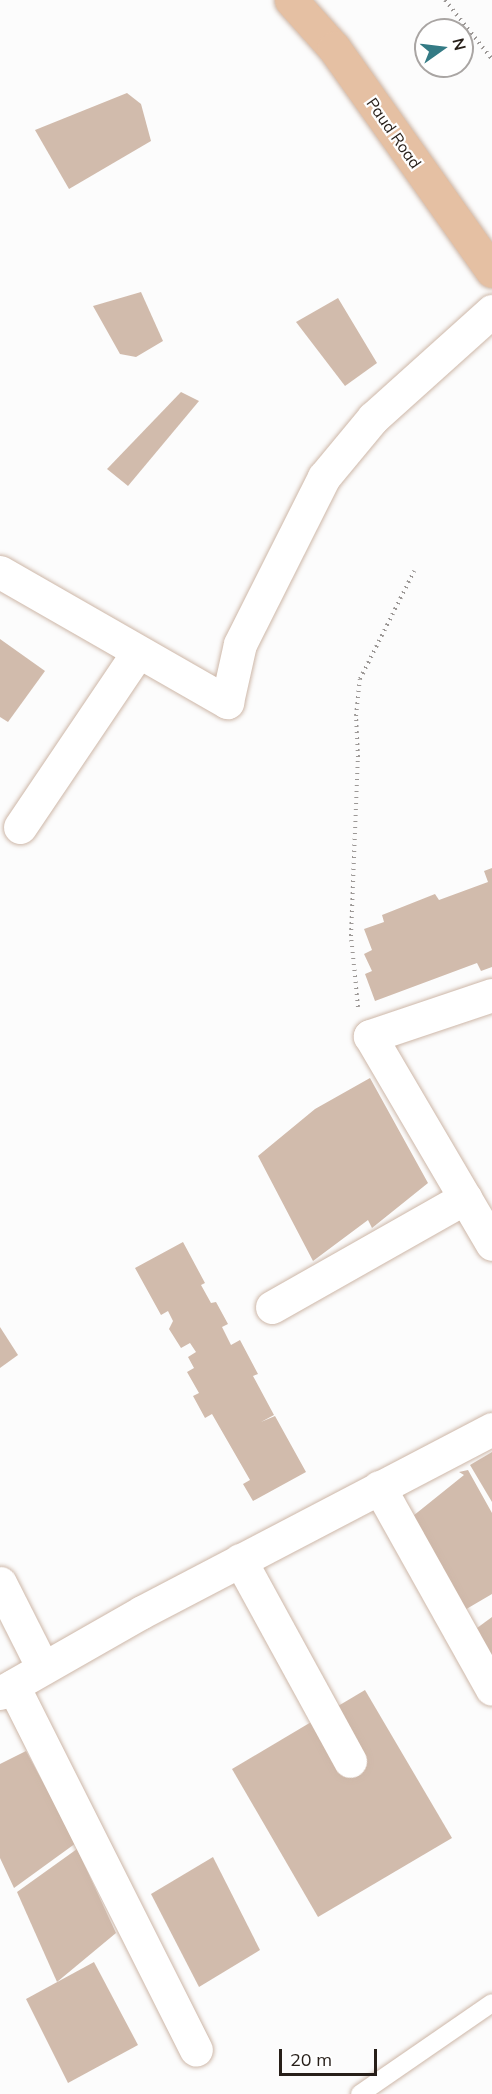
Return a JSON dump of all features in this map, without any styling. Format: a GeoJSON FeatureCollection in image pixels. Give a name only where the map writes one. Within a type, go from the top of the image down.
{"type":"FeatureCollection","features":[{"type":"Feature","properties":{"kind":"main road","name":"Paud Road"},"geometry":{"type":"LineString","coordinates":[[291,0],[334,48],[492,271]]}},
{"type":"Feature","properties":{"kind":"street"},"geometry":{"type":"LineString","coordinates":[[0,572],[227,702],[240,644],[324,477],[373,418],[492,311]]}},
{"type":"Feature","properties":{"kind":"street"},"geometry":{"type":"LineString","coordinates":[[20,827],[138,652]]}},
{"type":"Feature","properties":{"kind":"street"},"geometry":{"type":"LineString","coordinates":[[492,995],[370,1036],[492,1244]]}},
{"type":"Feature","properties":{"kind":"street"},"geometry":{"type":"LineString","coordinates":[[272,1308],[465,1198]]}},
{"type":"Feature","properties":{"kind":"street"},"geometry":{"type":"LineString","coordinates":[[196,2050],[6,1690],[240,1560],[492,1429]]}},
{"type":"Feature","properties":{"kind":"street"},"geometry":{"type":"LineString","coordinates":[[379,1487],[492,1689]]}},
{"type":"Feature","properties":{"kind":"street"},"geometry":{"type":"LineString","coordinates":[[240,1560],[350,1761]]}},
{"type":"Feature","properties":{"kind":"street"},"geometry":{"type":"LineString","coordinates":[[0,1584],[43,1668]]}},
{"type":"Feature","properties":{"kind":"lane"},"geometry":{"type":"LineString","coordinates":[[360,2094],[492,2003]]}},
{"type":"Feature","properties":{"kind":"path"},"geometry":{"type":"LineString","coordinates":[[445,0],[492,59]]}},
{"type":"Feature","properties":{"kind":"path"},"geometry":{"type":"LineString","coordinates":[[370,1036],[357,1003],[351,936],[358,756],[356,716],[360,679],[414,572]]}},
{"type":"Feature","properties":{"kind":"building"},"geometry":{"type":"Polygon","coordinates":[[[127,93],[141,104],[151,141],[69,189],[35,130],[127,93]]]}},
{"type":"Feature","properties":{"kind":"building"},"geometry":{"type":"Polygon","coordinates":[[[141,292],[163,341],[136,357],[120,354],[93,306],[141,292]]]}},
{"type":"Feature","properties":{"kind":"building"},"geometry":{"type":"Polygon","coordinates":[[[338,298],[377,363],[345,386],[296,322],[338,298]]]}},
{"type":"Feature","properties":{"kind":"building"},"geometry":{"type":"Polygon","coordinates":[[[181,392],[199,401],[128,486],[107,469],[181,392]]]}},
{"type":"Feature","properties":{"kind":"building"},"geometry":{"type":"Polygon","coordinates":[[[0,639],[45,671],[8,722],[0,717],[0,639]]]}},
{"type":"Feature","properties":{"kind":"building"},"geometry":{"type":"Polygon","coordinates":[[[492,868],[492,967],[481,971],[477,963],[375,1001],[365,974],[372,971],[364,954],[372,950],[364,929],[384,922],[382,915],[435,894],[439,900],[488,882],[484,871],[492,868]]]}},
{"type":"Feature","properties":{"kind":"building"},"geometry":{"type":"Polygon","coordinates":[[[370,1078],[428,1183],[372,1228],[368,1220],[313,1261],[258,1156],[315,1109],[370,1078]]]}},
{"type":"Feature","properties":{"kind":"building"},"geometry":{"type":"Polygon","coordinates":[[[183,1242],[205,1283],[201,1285],[211,1303],[216,1302],[228,1324],[222,1327],[231,1345],[240,1340],[258,1374],[253,1376],[274,1415],[261,1422],[275,1416],[306,1472],[253,1501],[243,1484],[250,1480],[212,1414],[205,1418],[193,1396],[199,1393],[187,1372],[194,1368],[188,1357],[196,1352],[190,1343],[181,1348],[169,1329],[173,1321],[168,1311],[161,1315],[135,1268],[183,1242]]]}},
{"type":"Feature","properties":{"kind":"building"},"geometry":{"type":"Polygon","coordinates":[[[0,1327],[18,1355],[0,1368],[0,1327]]]}},
{"type":"Feature","properties":{"kind":"building"},"geometry":{"type":"Polygon","coordinates":[[[492,1452],[492,1502],[470,1465],[492,1452]]]}},
{"type":"Feature","properties":{"kind":"building"},"geometry":{"type":"Polygon","coordinates":[[[468,1470],[492,1513],[492,1594],[463,1611],[413,1516],[464,1475],[459,1472],[468,1470]]]}},
{"type":"Feature","properties":{"kind":"building"},"geometry":{"type":"Polygon","coordinates":[[[492,1617],[492,1663],[473,1631],[492,1617]]]}},
{"type":"Feature","properties":{"kind":"building"},"geometry":{"type":"Polygon","coordinates":[[[365,1690],[452,1838],[318,1917],[232,1769],[365,1690]]]}},
{"type":"Feature","properties":{"kind":"building"},"geometry":{"type":"Polygon","coordinates":[[[26,1751],[76,1843],[14,1888],[0,1858],[0,1764],[26,1751]]]}},
{"type":"Feature","properties":{"kind":"building"},"geometry":{"type":"Polygon","coordinates":[[[77,1849],[116,1933],[57,1982],[17,1892],[77,1849]]]}},
{"type":"Feature","properties":{"kind":"building"},"geometry":{"type":"Polygon","coordinates":[[[213,1857],[260,1950],[199,1987],[151,1894],[213,1857]]]}},
{"type":"Feature","properties":{"kind":"building"},"geometry":{"type":"Polygon","coordinates":[[[94,1962],[138,2045],[68,2083],[26,1999],[94,1962]]]}}]}
